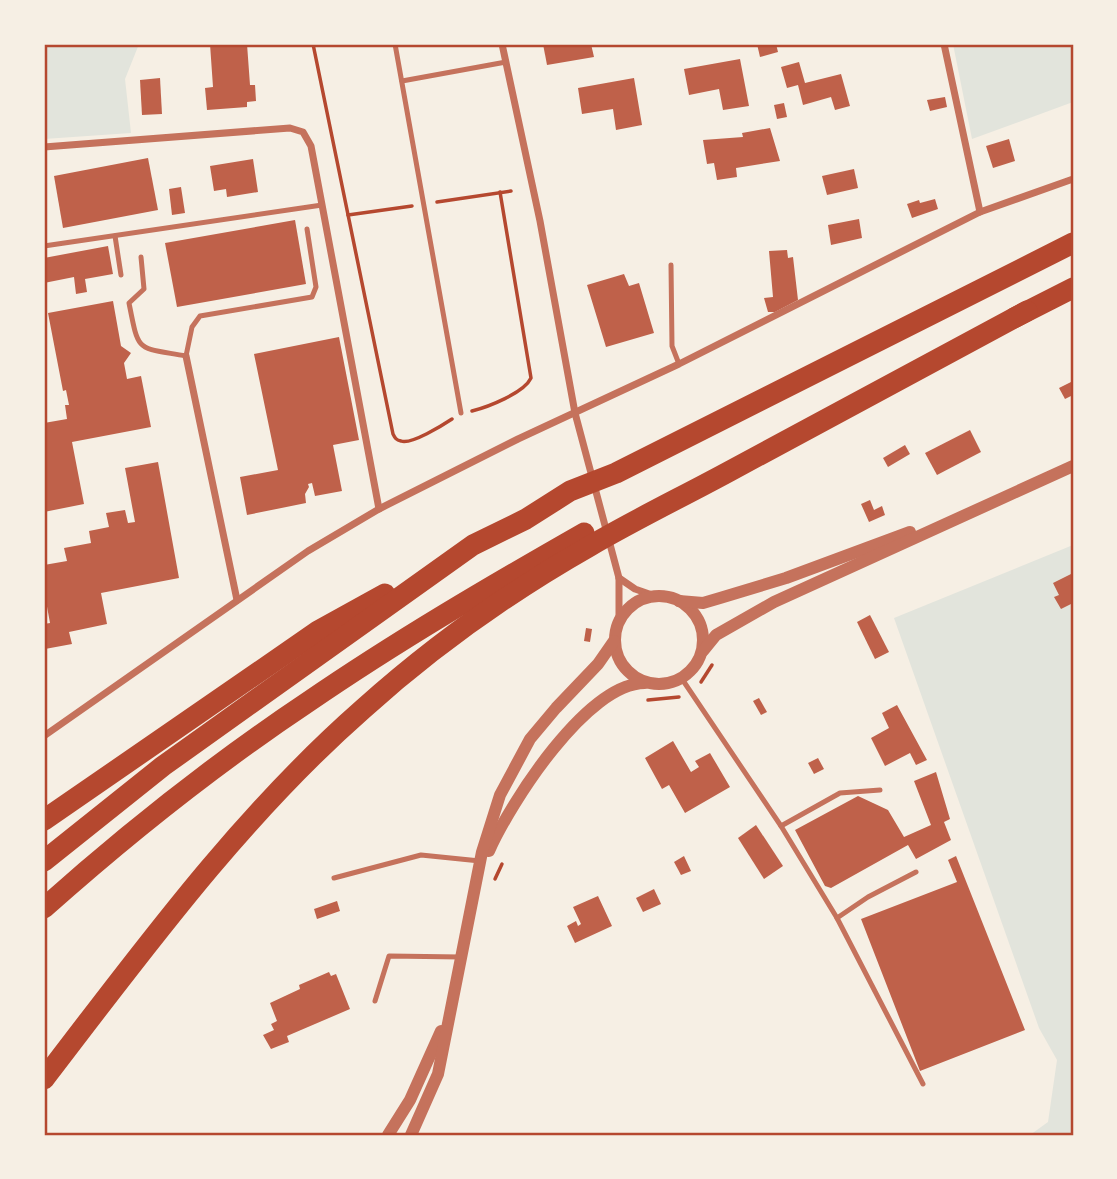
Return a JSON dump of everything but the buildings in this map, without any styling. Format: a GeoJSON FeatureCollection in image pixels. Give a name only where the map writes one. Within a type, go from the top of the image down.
{"type":"FeatureCollection","features":[{"type":"Feature","properties":{"kind":"highway"},"geometry":{"type":"LineString","coordinates":[[44,820],[318,631],[473,545],[526,519],[570,491],[616,473],[1073,243]]}},
{"type":"Feature","properties":{"kind":"highway"},"geometry":{"type":"LineString","coordinates":[[44,908],[190,786],[271,727],[320,693],[489,588],[597,526],[1073,288]]}},
{"type":"Feature","properties":{"kind":"highway"},"geometry":{"type":"LineString","coordinates":[[44,1079],[213,863],[257,812],[363,709],[432,652],[506,597],[590,546],[1027,311]]}},
{"type":"Feature","properties":{"kind":"highway"},"geometry":{"type":"LineString","coordinates":[[44,861],[163,766],[473,545]]}},
{"type":"Feature","properties":{"kind":"street"},"geometry":{"type":"LineString","coordinates":[[411,1135],[438,1074],[480,861],[500,795],[530,739],[598,664],[614,641],[619,622],[619,578],[576,413],[540,221],[502,44]]}},
{"type":"Feature","properties":{"kind":"street"},"geometry":{"type":"LineString","coordinates":[[944,44],[980,212]]}},
{"type":"Feature","properties":{"kind":"street"},"geometry":{"type":"LineString","coordinates":[[44,147],[290,128],[303,132],[312,146],[379,509]]}},
{"type":"Feature","properties":{"kind":"street"},"geometry":{"type":"LineString","coordinates":[[44,736],[237,600],[344,528],[379,509],[679,364],[980,212],[1073,179]]}},
{"type":"Feature","properties":{"kind":"street"},"geometry":{"type":"LineString","coordinates":[[186,356],[237,600]]}},
{"type":"Feature","properties":{"kind":"street"},"geometry":{"type":"LineString","coordinates":[[477,876],[515,803],[559,743],[598,702],[633,683],[671,684],[695,667],[716,635],[774,602],[1073,466]]}},
{"type":"Feature","properties":{"kind":"street"},"geometry":{"type":"LineString","coordinates":[[619,578],[635,589],[655,596],[703,603],[786,578],[1028,487]]}},
{"type":"Feature","properties":{"kind":"street"},"geometry":{"type":"LineString","coordinates":[[619,622],[634,604],[655,596]]}},
{"type":"Feature","properties":{"kind":"street"},"geometry":{"type":"LineString","coordinates":[[679,601],[691,609],[699,622],[704,636],[703,651]]}},
{"type":"Feature","properties":{"kind":"street"},"geometry":{"type":"LineString","coordinates":[[614,641],[623,667],[645,683]]}},
{"type":"Feature","properties":{"kind":"street"},"geometry":{"type":"LineString","coordinates":[[388,1135],[410,1100],[450,1012]]}},
{"type":"Feature","properties":{"kind":"lane"},"geometry":{"type":"LineString","coordinates":[[395,44],[461,413]]}},
{"type":"Feature","properties":{"kind":"lane"},"geometry":{"type":"LineString","coordinates":[[402,81],[506,62]]}},
{"type":"Feature","properties":{"kind":"lane"},"geometry":{"type":"LineString","coordinates":[[44,246],[322,205]]}},
{"type":"Feature","properties":{"kind":"lane"},"geometry":{"type":"LineString","coordinates":[[141,257],[144,289],[130,303],[136,339],[145,349],[186,356],[192,327],[200,316],[312,297],[316,288],[307,229]]}},
{"type":"Feature","properties":{"kind":"lane"},"geometry":{"type":"LineString","coordinates":[[116,236],[121,275]]}},
{"type":"Feature","properties":{"kind":"lane"},"geometry":{"type":"LineString","coordinates":[[671,265],[672,346],[679,364]]}},
{"type":"Feature","properties":{"kind":"lane"},"geometry":{"type":"LineString","coordinates":[[682,678],[837,918],[923,1084]]}},
{"type":"Feature","properties":{"kind":"lane"},"geometry":{"type":"LineString","coordinates":[[780,826],[839,793],[880,790]]}},
{"type":"Feature","properties":{"kind":"lane"},"geometry":{"type":"LineString","coordinates":[[334,878],[421,855],[480,861]]}},
{"type":"Feature","properties":{"kind":"lane"},"geometry":{"type":"LineString","coordinates":[[837,918],[916,872]]}},
{"type":"Feature","properties":{"kind":"lane"},"geometry":{"type":"LineString","coordinates":[[375,1001],[389,956],[461,957]]}},
{"type":"Feature","properties":{"kind":"path"},"geometry":{"type":"LineString","coordinates":[[313,44],[393,434],[397,440],[411,440],[461,413],[480,409],[523,389],[531,378],[500,192]]}},
{"type":"Feature","properties":{"kind":"path"},"geometry":{"type":"LineString","coordinates":[[642,698],[653,701],[693,693],[713,663]]}},
{"type":"Feature","properties":{"kind":"shaded area"},"geometry":{"type":"Polygon","coordinates":[[[44,44],[139,44],[125,79],[131,133],[44,139],[44,44]]]}},
{"type":"Feature","properties":{"kind":"shaded area"},"geometry":{"type":"Polygon","coordinates":[[[953,44],[1073,44],[1073,102],[972,139],[953,44]]]}},
{"type":"Feature","properties":{"kind":"shaded area"},"geometry":{"type":"Polygon","coordinates":[[[1073,545],[1073,1135],[1030,1135],[1048,1122],[1057,1060],[1039,1028],[894,618],[1073,545]]]}}]}
